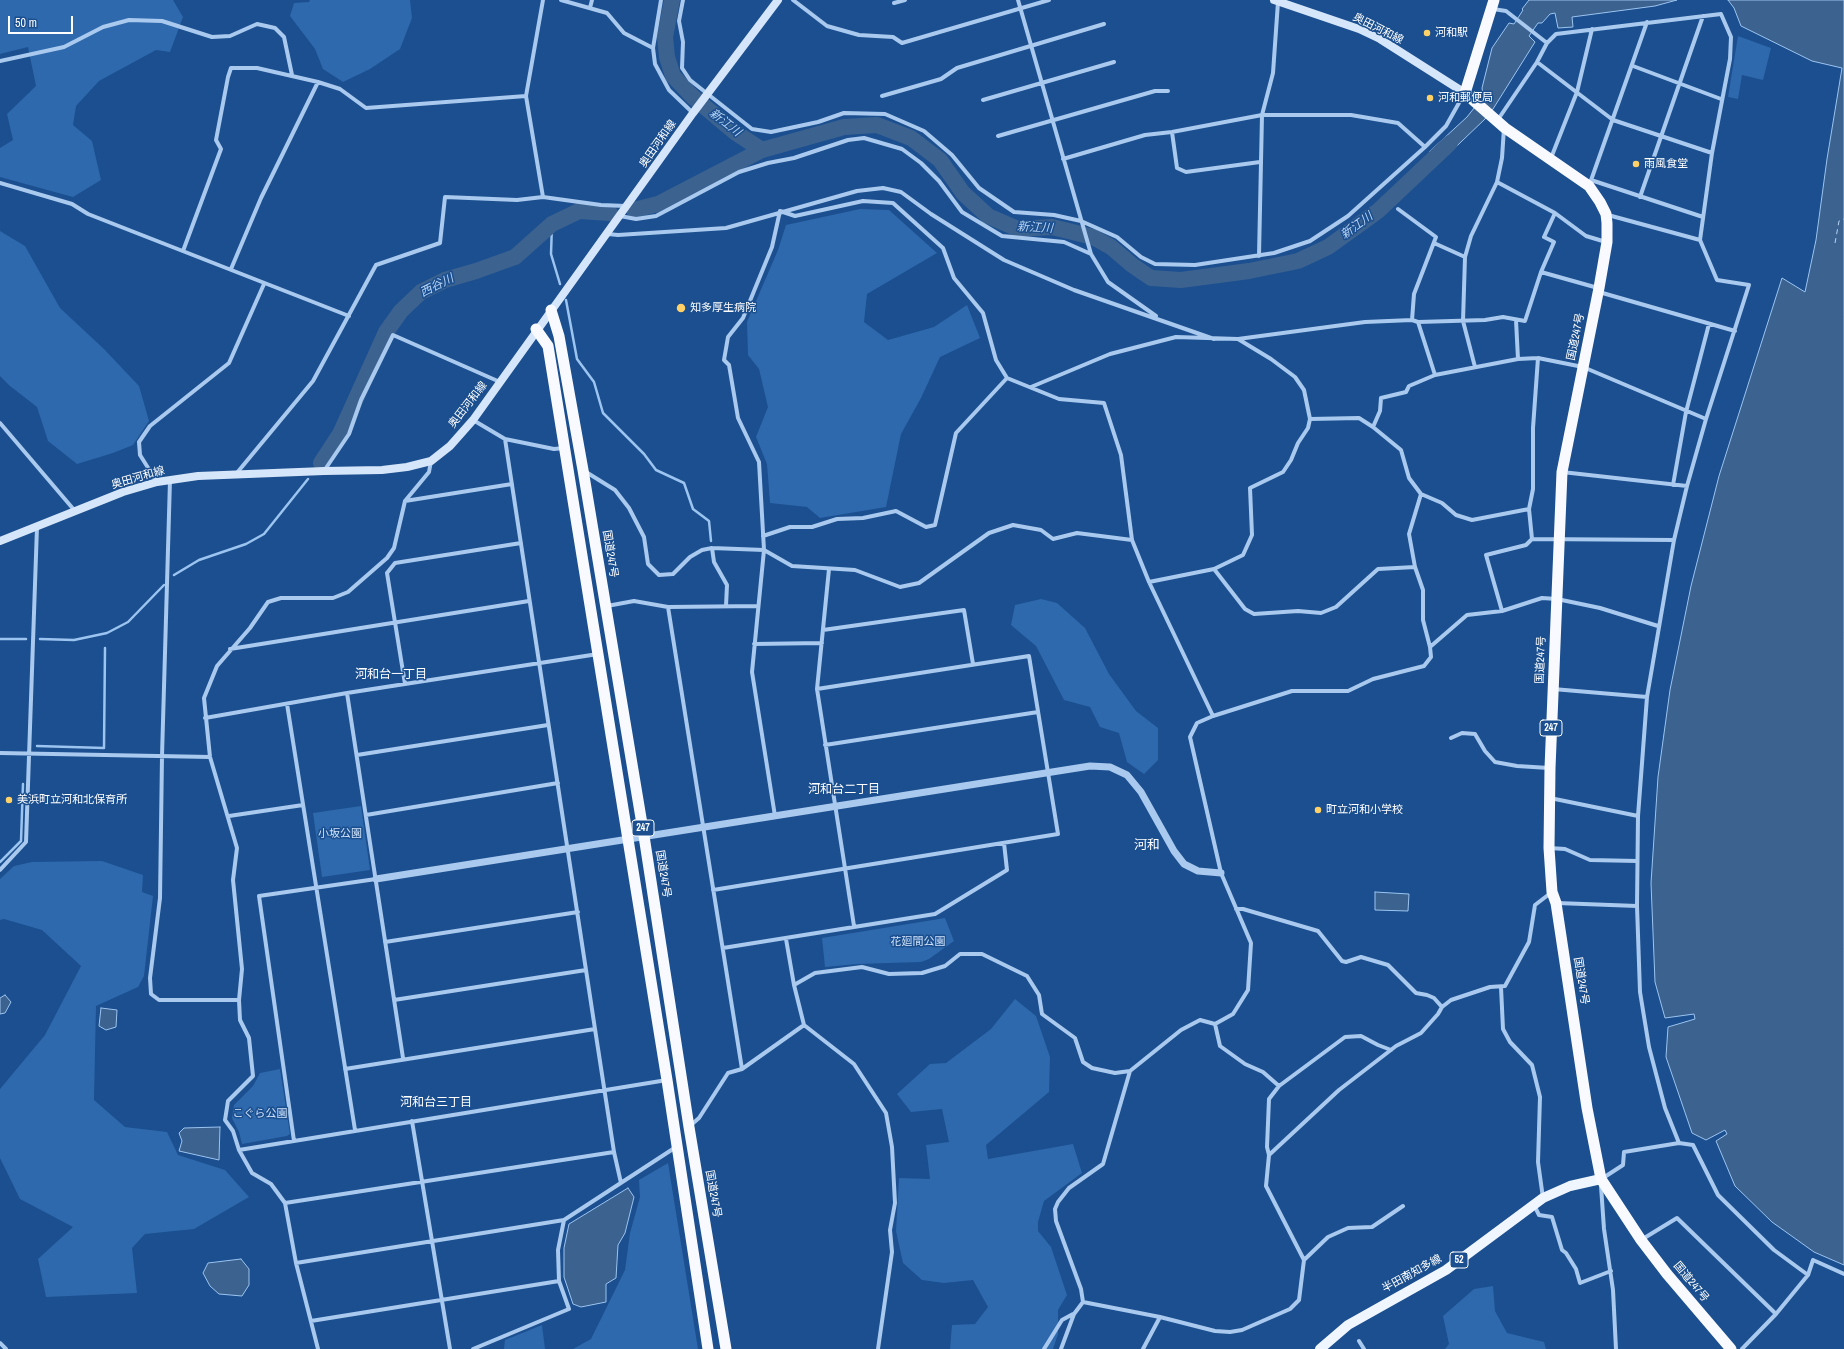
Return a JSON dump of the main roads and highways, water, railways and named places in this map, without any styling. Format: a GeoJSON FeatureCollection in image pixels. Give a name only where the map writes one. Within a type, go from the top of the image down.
{"type":"FeatureCollection","features":[{"type":"Feature","properties":{"kind":"highway"},"geometry":{"type":"LineString","coordinates":[[1468,96],[1492,4]]}},
{"type":"Feature","properties":{"kind":"highway","name":"国道247号"},"geometry":{"type":"LineString","coordinates":[[1468,96],[1498,122],[1550,159],[1590,183],[1606,214],[1607,242],[1599,290],[1562,472],[1550,768],[1549,848],[1554,897],[1587,1108],[1601,1179],[1641,1240],[1667,1274],[1731,1349]]}},
{"type":"Feature","properties":{"kind":"highway","name":"国道247号"},"geometry":{"type":"LineString","coordinates":[[551,310],[559,336],[606,606],[726,1349]]}},
{"type":"Feature","properties":{"kind":"highway","name":"247"},"geometry":{"type":"LineString","coordinates":[[536,329],[548,346],[667,1080],[708,1349]]}},
{"type":"Feature","properties":{"kind":"main road","name":"奥田河和線"},"geometry":{"type":"LineString","coordinates":[[0,541],[123,492],[170,479],[324,471],[382,470],[407,467],[431,461],[450,446],[473,420],[536,329],[608,234],[693,113],[778,0]]}},
{"type":"Feature","properties":{"kind":"main road","name":"奥田河和線"},"geometry":{"type":"LineString","coordinates":[[1276,1],[1359,29],[1373,36],[1468,96]]}},
{"type":"Feature","properties":{"kind":"main road","name":"半田南知多線"},"geometry":{"type":"LineString","coordinates":[[1320,1349],[1348,1325],[1446,1270],[1543,1198],[1570,1186],[1601,1179]]}},
{"type":"Feature","properties":{"kind":"waterway","name":"新江川"},"geometry":{"type":"LineString","coordinates":[[672,0],[665,37],[667,57],[673,76],[693,97],[736,133],[762,150]]}},
{"type":"Feature","properties":{"kind":"waterway","name":"新江川"},"geometry":{"type":"LineString","coordinates":[[634,210],[658,204],[762,150],[844,127],[877,125],[911,138],[940,160],[963,193],[988,216],[1018,229],[1052,227],[1093,237],[1111,247],[1132,265],[1151,278],[1181,280],[1249,271],[1298,261],[1328,247],[1378,211],[1450,143]]}},
{"type":"Feature","properties":{"kind":"waterway","name":"西谷川"},"geometry":{"type":"LineString","coordinates":[[321,463],[340,434],[386,332],[401,311],[421,292],[445,280],[515,257],[552,224],[579,211],[610,213]]}},
{"type":"Feature","properties":{"kind":"waterway"},"geometry":{"type":"LineString","coordinates":[[552,224],[551,254],[560,284]]}},
{"type":"Feature","properties":{"kind":"waterway"},"geometry":{"type":"LineString","coordinates":[[566,300],[577,359],[594,382],[603,413],[644,454],[656,470],[684,483],[693,509],[709,521],[711,541]]}},
{"type":"Feature","properties":{"kind":"waterway"},"geometry":{"type":"LineString","coordinates":[[174,575],[199,560],[246,544],[264,534],[308,479]]}},
{"type":"Feature","properties":{"kind":"waterway"},"geometry":{"type":"LineString","coordinates":[[40,639],[74,640],[107,633],[128,622],[164,585]]}},
{"type":"Feature","properties":{"kind":"waterway"},"geometry":{"type":"LineString","coordinates":[[0,639],[26,639]]}},
{"type":"Feature","properties":{"kind":"waterway"},"geometry":{"type":"LineString","coordinates":[[37,746],[104,748],[105,648]]}},
{"type":"Feature","properties":{"kind":"waterway"},"geometry":{"type":"LineString","coordinates":[[0,862],[21,841],[23,784]]}},
{"type":"Feature","properties":{"kind":"place","name":"河和駅"},"geometry":{"type":"Point","coordinates":[1427,33]}},
{"type":"Feature","properties":{"kind":"place","name":"河和郵便局"},"geometry":{"type":"Point","coordinates":[1430,98]}},
{"type":"Feature","properties":{"kind":"place","name":"雨風食堂"},"geometry":{"type":"Point","coordinates":[1636,164]}},
{"type":"Feature","properties":{"kind":"place","name":"知多厚生病院"},"geometry":{"type":"Point","coordinates":[681,308]}},
{"type":"Feature","properties":{"kind":"place","name":"美浜町立河和北保育所"},"geometry":{"type":"Point","coordinates":[9,800]}},
{"type":"Feature","properties":{"kind":"place","name":"町立河和小学校"},"geometry":{"type":"Point","coordinates":[1318,810]}},
{"type":"Feature","properties":{"kind":"district","name":"河和台一丁目"},"geometry":{"type":"Point","coordinates":[391,675]}},
{"type":"Feature","properties":{"kind":"district","name":"河和台二丁目"},"geometry":{"type":"Point","coordinates":[844,790]}},
{"type":"Feature","properties":{"kind":"district","name":"河和"},"geometry":{"type":"Point","coordinates":[1147,846]}},
{"type":"Feature","properties":{"kind":"district","name":"河和台三丁目"},"geometry":{"type":"Point","coordinates":[436,1103]}},
{"type":"Feature","properties":{"kind":"park label","name":"小坂公園"},"geometry":{"type":"Point","coordinates":[340,834]}},
{"type":"Feature","properties":{"kind":"park label","name":"花廻間公園"},"geometry":{"type":"Point","coordinates":[918,942]}},
{"type":"Feature","properties":{"kind":"park label","name":"こぐら公園"},"geometry":{"type":"Point","coordinates":[260,1114]}}]}
